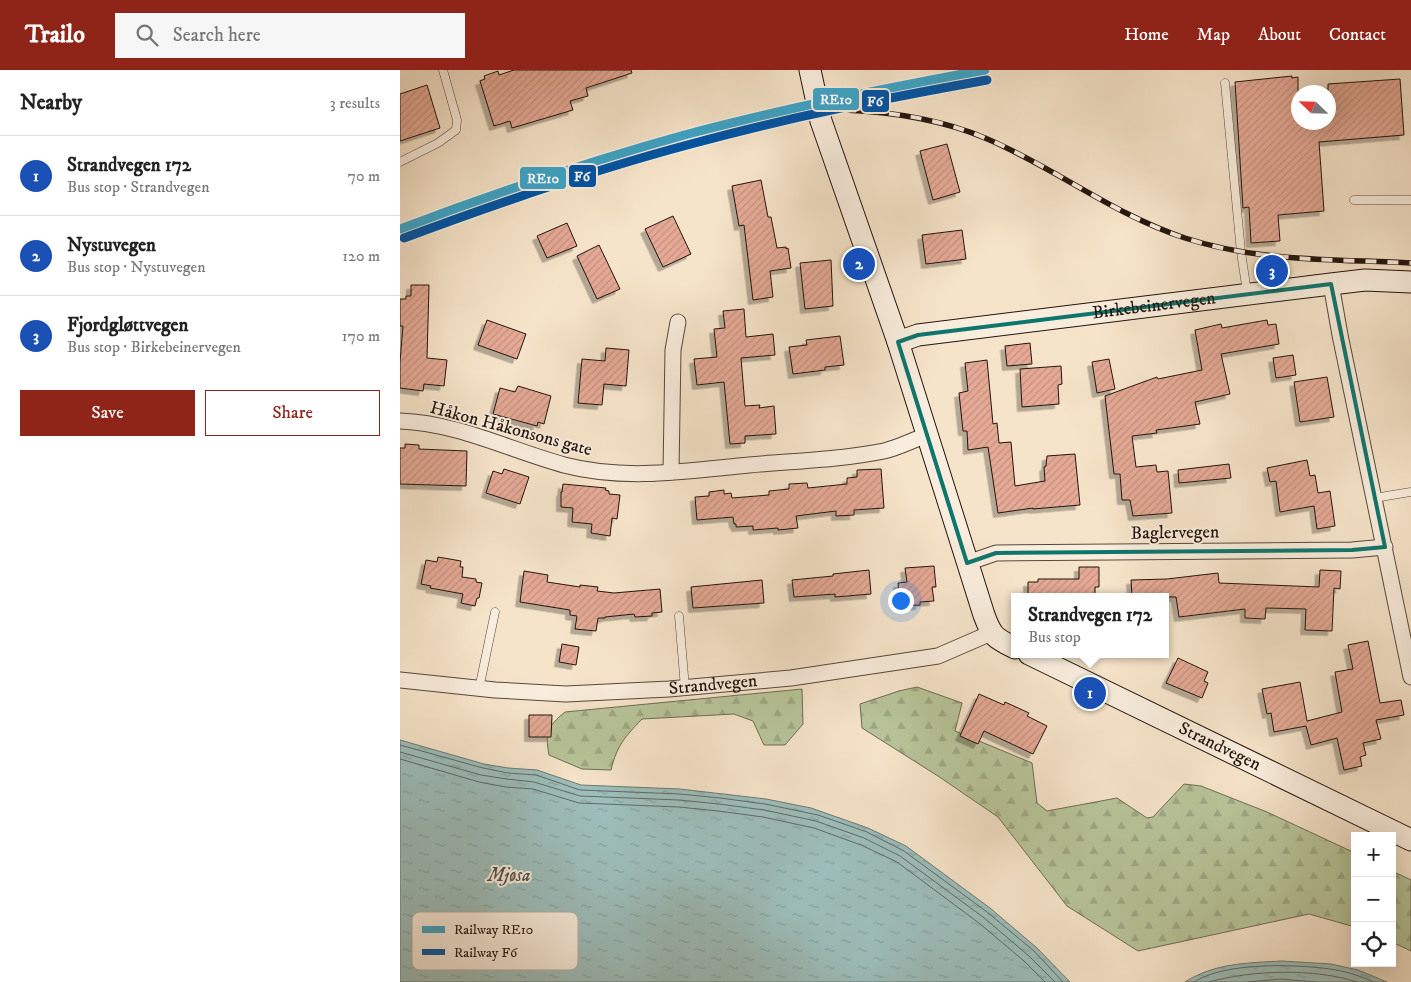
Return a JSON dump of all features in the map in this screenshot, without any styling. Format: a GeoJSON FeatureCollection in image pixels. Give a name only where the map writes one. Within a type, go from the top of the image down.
{"type":"FeatureCollection","features":[{"type":"Feature","properties":{"kind":"main road"},"geometry":{"type":"LineString","coordinates":[[810,70],[821,121],[898,342],[967,563],[991,633],[1011,646]]}},
{"type":"Feature","properties":{"kind":"main road","name":"Birkebeinervegen"},"geometry":{"type":"LineString","coordinates":[[898,342],[918,335],[1364,280],[1411,282]]}},
{"type":"Feature","properties":{"kind":"main road","name":"Strandvegen"},"geometry":{"type":"LineString","coordinates":[[1037,658],[1411,840]]}},
{"type":"Feature","properties":{"kind":"street"},"geometry":{"type":"LineString","coordinates":[[1331,284],[1411,677]]}},
{"type":"Feature","properties":{"kind":"street"},"geometry":{"type":"LineString","coordinates":[[671,472],[674,350],[678,322]]}},
{"type":"Feature","properties":{"kind":"street","name":"Håkon Håkonsons gate"},"geometry":{"type":"LineString","coordinates":[[400,421],[463,431],[564,465],[603,473],[652,474],[839,456],[885,450],[927,435]]}},
{"type":"Feature","properties":{"kind":"street","name":"Baglervegen"},"geometry":{"type":"LineString","coordinates":[[967,563],[996,554],[1352,550],[1385,547]]}},
{"type":"Feature","properties":{"kind":"street","name":"Strandvegen"},"geometry":{"type":"LineString","coordinates":[[400,680],[566,694],[685,688],[791,678],[938,656],[991,633]]}},
{"type":"Feature","properties":{"kind":"lane"},"geometry":{"type":"LineString","coordinates":[[400,162],[438,143],[456,130],[457,120],[443,70]]}},
{"type":"Feature","properties":{"kind":"lane"},"geometry":{"type":"LineString","coordinates":[[1225,83],[1241,252],[1247,294]]}},
{"type":"Feature","properties":{"kind":"lane"},"geometry":{"type":"LineString","coordinates":[[1354,200],[1411,200]]}},
{"type":"Feature","properties":{"kind":"lane"},"geometry":{"type":"LineString","coordinates":[[1374,498],[1411,492]]}},
{"type":"Feature","properties":{"kind":"lane"},"geometry":{"type":"LineString","coordinates":[[479,688],[494,612]]}},
{"type":"Feature","properties":{"kind":"lane"},"geometry":{"type":"LineString","coordinates":[[679,616],[685,688]]}},
{"type":"Feature","properties":{"kind":"highlighted area"},"geometry":{"type":"Polygon","coordinates":[[[1331,284],[1385,547],[1352,550],[996,553],[967,563],[898,342],[918,335],[1331,284]]]}},
{"type":"Feature","properties":{"kind":"green space"},"geometry":{"type":"Polygon","coordinates":[[[917,687],[962,703],[955,731],[1032,763],[1037,803],[1047,811],[1117,798],[1147,818],[1153,817],[1184,784],[1201,786],[1267,812],[1351,851],[1351,926],[1309,914],[1138,951],[1067,906],[998,817],[862,728],[860,704],[917,687]]]}},
{"type":"Feature","properties":{"kind":"green space"},"geometry":{"type":"Polygon","coordinates":[[[802,689],[803,724],[785,745],[764,745],[753,721],[734,714],[642,719],[622,742],[611,770],[582,769],[549,755],[547,741],[549,731],[554,722],[565,712],[802,689]]]}},
{"type":"Feature","properties":{"kind":"green space"},"geometry":{"type":"Polygon","coordinates":[[[1396,873],[1411,880],[1411,951],[1396,944],[1396,873]]]}},
{"type":"Feature","properties":{"kind":"water","name":"Mjøsa"},"geometry":{"type":"Polygon","coordinates":[[[400,740],[484,764],[537,770],[581,785],[680,789],[766,799],[811,808],[868,828],[906,846],[990,908],[1037,948],[1070,982],[400,982],[400,740]]]}},
{"type":"Feature","properties":{"kind":"water"},"geometry":{"type":"Polygon","coordinates":[[[1282,961],[1331,964],[1358,970],[1387,982],[1185,982],[1208,971],[1232,965],[1282,961]]]}},
{"type":"Feature","properties":{"kind":"building"},"geometry":{"type":"Polygon","coordinates":[[[514,70],[631,70],[632,73],[586,88],[588,96],[570,101],[573,110],[512,128],[510,121],[494,126],[480,81],[485,79],[484,76],[498,71],[499,75],[514,70]]]}},
{"type":"Feature","properties":{"kind":"building"},"geometry":{"type":"Polygon","coordinates":[[[1298,77],[1298,85],[1291,85],[1291,130],[1336,130],[1336,85],[1328,84],[1400,79],[1404,135],[1319,142],[1324,211],[1278,215],[1280,241],[1251,243],[1249,207],[1243,208],[1235,82],[1298,77]]]}},
{"type":"Feature","properties":{"kind":"building"},"geometry":{"type":"Polygon","coordinates":[[[427,85],[440,128],[400,141],[400,94],[427,85]]]}},
{"type":"Feature","properties":{"kind":"building"},"geometry":{"type":"Polygon","coordinates":[[[947,144],[960,192],[933,200],[920,151],[947,144]]]}},
{"type":"Feature","properties":{"kind":"building"},"geometry":{"type":"Polygon","coordinates":[[[761,180],[768,217],[771,217],[777,248],[788,248],[791,268],[770,271],[773,297],[753,300],[744,225],[739,226],[732,186],[761,180]]]}},
{"type":"Feature","properties":{"kind":"building"},"geometry":{"type":"Polygon","coordinates":[[[673,216],[691,254],[663,267],[645,229],[673,216]]]}},
{"type":"Feature","properties":{"kind":"building"},"geometry":{"type":"Polygon","coordinates":[[[567,223],[577,246],[547,258],[537,236],[567,223]]]}},
{"type":"Feature","properties":{"kind":"building"},"geometry":{"type":"Polygon","coordinates":[[[962,230],[966,259],[926,264],[922,235],[962,230]]]}},
{"type":"Feature","properties":{"kind":"building"},"geometry":{"type":"Polygon","coordinates":[[[599,245],[620,289],[597,299],[577,256],[599,245]]]}},
{"type":"Feature","properties":{"kind":"building"},"geometry":{"type":"Polygon","coordinates":[[[831,260],[833,306],[805,309],[800,263],[831,260]]]}},
{"type":"Feature","properties":{"kind":"building"},"geometry":{"type":"Polygon","coordinates":[[[411,285],[429,285],[427,358],[447,360],[444,386],[424,384],[423,391],[400,388],[403,326],[400,326],[400,299],[406,299],[406,296],[411,296],[411,285]]]}},
{"type":"Feature","properties":{"kind":"building"},"geometry":{"type":"Polygon","coordinates":[[[744,309],[746,337],[773,334],[775,355],[741,358],[745,406],[760,405],[759,408],[774,406],[776,434],[745,436],[745,443],[730,444],[724,382],[697,385],[694,359],[717,357],[714,329],[725,328],[723,311],[744,309]]]}},
{"type":"Feature","properties":{"kind":"building"},"geometry":{"type":"Polygon","coordinates":[[[487,320],[526,334],[517,359],[478,345],[487,320]]]}},
{"type":"Feature","properties":{"kind":"building"},"geometry":{"type":"Polygon","coordinates":[[[1267,320],[1268,325],[1276,324],[1279,344],[1221,354],[1230,394],[1195,402],[1200,424],[1156,430],[1157,433],[1132,436],[1136,467],[1156,465],[1157,472],[1168,471],[1172,513],[1133,516],[1130,500],[1122,500],[1120,474],[1114,474],[1105,396],[1157,377],[1158,379],[1202,370],[1195,330],[1221,324],[1222,328],[1267,320]]]}},
{"type":"Feature","properties":{"kind":"building"},"geometry":{"type":"Polygon","coordinates":[[[840,336],[844,365],[825,367],[825,370],[793,374],[789,347],[807,345],[806,340],[840,336]]]}},
{"type":"Feature","properties":{"kind":"building"},"geometry":{"type":"Polygon","coordinates":[[[1030,343],[1032,364],[1007,366],[1005,346],[1030,343]]]}},
{"type":"Feature","properties":{"kind":"building"},"geometry":{"type":"Polygon","coordinates":[[[606,348],[629,350],[626,386],[604,384],[602,405],[578,403],[582,359],[605,361],[606,348]]]}},
{"type":"Feature","properties":{"kind":"building"},"geometry":{"type":"Polygon","coordinates":[[[1293,355],[1296,375],[1276,378],[1273,358],[1293,355]]]}},
{"type":"Feature","properties":{"kind":"building"},"geometry":{"type":"Polygon","coordinates":[[[1109,359],[1115,389],[1097,393],[1092,362],[1109,359]]]}},
{"type":"Feature","properties":{"kind":"building"},"geometry":{"type":"Polygon","coordinates":[[[987,360],[993,424],[997,423],[999,443],[1011,442],[1015,486],[1045,481],[1044,467],[1046,466],[1047,456],[1075,454],[1080,505],[1033,508],[998,513],[988,447],[968,450],[967,431],[963,431],[959,393],[968,391],[965,363],[987,360]]]}},
{"type":"Feature","properties":{"kind":"building"},"geometry":{"type":"Polygon","coordinates":[[[1061,366],[1062,384],[1058,385],[1059,404],[1022,407],[1020,369],[1061,366]]]}},
{"type":"Feature","properties":{"kind":"building"},"geometry":{"type":"Polygon","coordinates":[[[1327,377],[1334,417],[1300,422],[1294,382],[1327,377]]]}},
{"type":"Feature","properties":{"kind":"building"},"geometry":{"type":"Polygon","coordinates":[[[518,386],[551,396],[544,424],[538,422],[537,426],[493,414],[500,388],[515,392],[518,386]]]}},
{"type":"Feature","properties":{"kind":"building"},"geometry":{"type":"Polygon","coordinates":[[[405,444],[419,445],[419,449],[467,451],[466,486],[400,484],[400,448],[405,448],[405,444]]]}},
{"type":"Feature","properties":{"kind":"building"},"geometry":{"type":"Polygon","coordinates":[[[1307,460],[1310,476],[1315,475],[1318,493],[1330,491],[1335,526],[1317,529],[1314,506],[1280,512],[1276,481],[1270,482],[1267,468],[1307,460]]]}},
{"type":"Feature","properties":{"kind":"building"},"geometry":{"type":"Polygon","coordinates":[[[1229,464],[1231,478],[1179,483],[1178,470],[1229,464]]]}},
{"type":"Feature","properties":{"kind":"building"},"geometry":{"type":"Polygon","coordinates":[[[504,469],[529,477],[520,504],[486,493],[493,471],[502,474],[504,469]]]}},
{"type":"Feature","properties":{"kind":"building"},"geometry":{"type":"Polygon","coordinates":[[[881,469],[884,508],[854,510],[854,515],[836,516],[836,511],[796,516],[798,528],[778,530],[778,528],[753,530],[753,526],[736,527],[733,517],[697,520],[695,497],[709,496],[709,492],[724,490],[724,494],[731,493],[732,498],[769,495],[769,491],[789,489],[789,484],[807,483],[808,488],[847,484],[847,478],[857,477],[857,470],[881,469]]]}},
{"type":"Feature","properties":{"kind":"building"},"geometry":{"type":"Polygon","coordinates":[[[563,484],[606,488],[605,490],[609,491],[609,494],[620,495],[617,519],[612,518],[610,536],[591,533],[592,524],[572,522],[573,508],[561,507],[563,484]]]}},
{"type":"Feature","properties":{"kind":"building"},"geometry":{"type":"Polygon","coordinates":[[[438,557],[461,561],[460,567],[463,567],[462,577],[476,579],[476,582],[482,583],[475,606],[461,603],[463,594],[430,588],[431,586],[421,584],[426,560],[437,562],[438,557]]]}},
{"type":"Feature","properties":{"kind":"building"},"geometry":{"type":"Polygon","coordinates":[[[934,566],[936,587],[932,587],[934,601],[920,602],[920,605],[900,606],[898,583],[907,582],[905,568],[934,566]]]}},
{"type":"Feature","properties":{"kind":"building"},"geometry":{"type":"Polygon","coordinates":[[[1079,567],[1099,567],[1099,587],[1095,587],[1095,593],[1028,593],[1028,582],[1038,582],[1038,579],[1079,579],[1079,567]]]}},
{"type":"Feature","properties":{"kind":"building"},"geometry":{"type":"Polygon","coordinates":[[[869,570],[871,594],[835,597],[835,594],[794,597],[792,580],[869,570]]]}},
{"type":"Feature","properties":{"kind":"building"},"geometry":{"type":"Polygon","coordinates":[[[1320,570],[1341,571],[1340,589],[1334,588],[1332,631],[1305,630],[1306,609],[1266,608],[1265,619],[1245,618],[1245,609],[1179,617],[1176,597],[1169,597],[1169,593],[1132,593],[1131,580],[1167,579],[1218,573],[1219,583],[1319,587],[1320,570]]]}},
{"type":"Feature","properties":{"kind":"building"},"geometry":{"type":"Polygon","coordinates":[[[524,571],[548,575],[547,582],[580,587],[580,585],[598,587],[597,591],[614,593],[660,589],[662,612],[652,613],[652,616],[635,617],[634,614],[598,618],[596,631],[575,629],[577,616],[570,615],[570,610],[520,602],[524,571]]]}},
{"type":"Feature","properties":{"kind":"building"},"geometry":{"type":"Polygon","coordinates":[[[762,580],[764,603],[693,608],[691,587],[762,580]]]}},
{"type":"Feature","properties":{"kind":"building"},"geometry":{"type":"Polygon","coordinates":[[[1368,641],[1380,703],[1401,700],[1404,715],[1376,720],[1381,739],[1363,743],[1366,755],[1360,757],[1362,766],[1344,770],[1337,738],[1311,745],[1306,726],[1274,732],[1271,713],[1267,714],[1262,689],[1300,682],[1307,721],[1342,712],[1335,672],[1353,669],[1348,645],[1368,641]]]}},
{"type":"Feature","properties":{"kind":"building"},"geometry":{"type":"Polygon","coordinates":[[[562,644],[579,647],[576,665],[559,662],[562,644]]]}},
{"type":"Feature","properties":{"kind":"building"},"geometry":{"type":"Polygon","coordinates":[[[1178,658],[1208,672],[1204,681],[1208,683],[1202,698],[1166,683],[1178,658]]]}},
{"type":"Feature","properties":{"kind":"building"},"geometry":{"type":"Polygon","coordinates":[[[979,694],[1004,705],[1005,702],[1029,713],[1027,716],[1047,726],[1033,754],[984,731],[978,744],[960,736],[979,694]]]}},
{"type":"Feature","properties":{"kind":"building"},"geometry":{"type":"Polygon","coordinates":[[[529,715],[552,715],[551,737],[529,737],[529,715]]]}},
{"type":"Feature","properties":{"kind":"railway"},"geometry":{"type":"LineString","coordinates":[[845,110],[934,121],[968,131],[1010,150],[1134,217],[1185,238],[1213,246],[1297,258],[1411,263]]}},
{"type":"Feature","properties":{"kind":"rail line","name":"RE10"},"geometry":{"type":"LineString","coordinates":[[400,229],[543,178],[688,134],[836,99],[985,70]]}},
{"type":"Feature","properties":{"kind":"rail line","name":"F6"},"geometry":{"type":"LineString","coordinates":[[404,238],[546,188],[691,144],[838,109],[987,80]]}},
{"type":"Feature","properties":{"kind":"place","name":"Nystuvegen"},"geometry":{"type":"Point","coordinates":[859,264]}},
{"type":"Feature","properties":{"kind":"place","name":"Fjordgløttvegen"},"geometry":{"type":"Point","coordinates":[1272,271]}},
{"type":"Feature","properties":{"kind":"place","name":"Strandvegen 172"},"geometry":{"type":"Point","coordinates":[1090,693]}}]}
